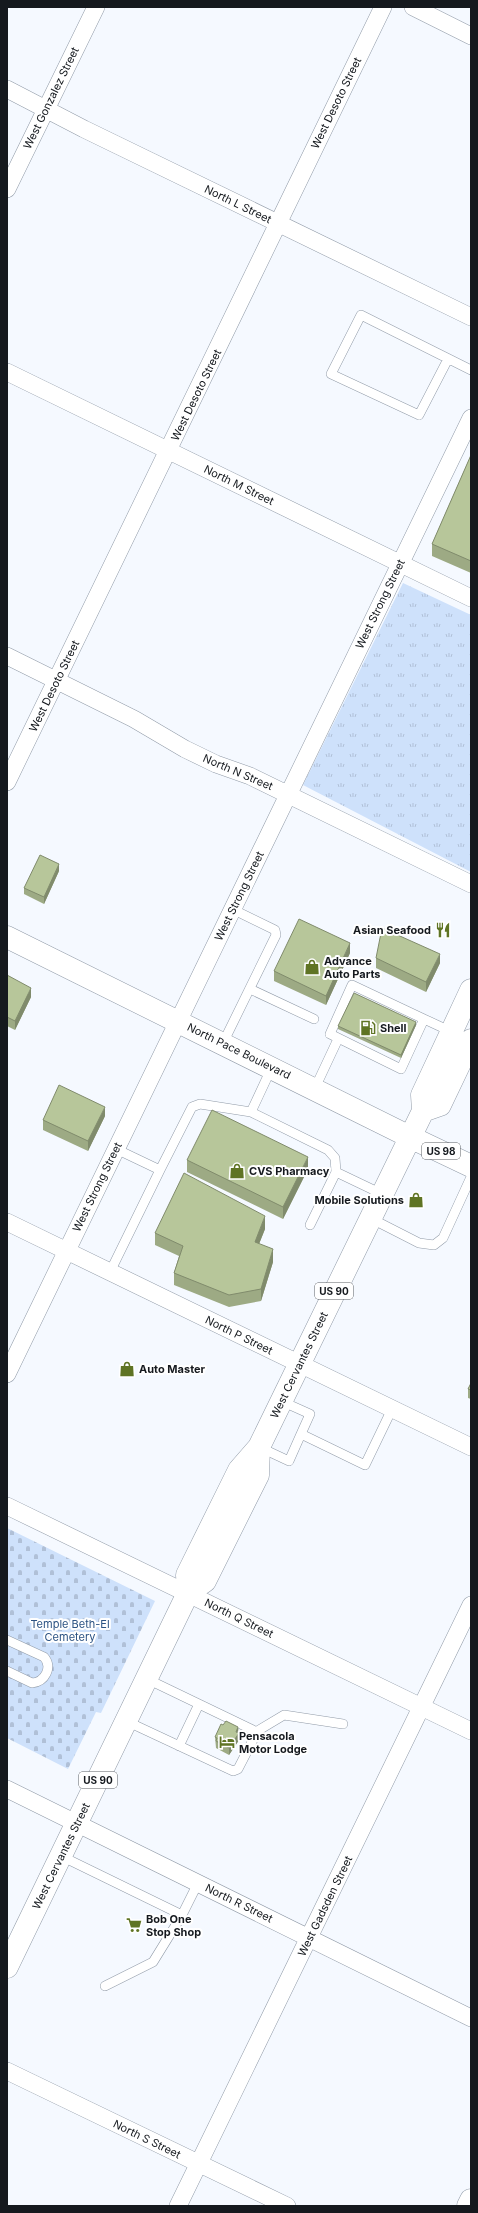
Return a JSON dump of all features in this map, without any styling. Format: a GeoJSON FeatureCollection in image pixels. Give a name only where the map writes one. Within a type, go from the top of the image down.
{"type":"FeatureCollection","features":[{"type":"Feature","properties":{"kind":"main road","name":"North Pace Boulevard"},"geometry":{"type":"LineString","coordinates":[[7,937],[471,1166]]}},
{"type":"Feature","properties":{"kind":"main road","name":"West Cervantes Street"},"geometry":{"type":"LineString","coordinates":[[7,1967],[188,1593],[187,1575],[239,1470],[259,1447],[423,1111],[422,1095],[461,1036],[471,990]]}},
{"type":"Feature","properties":{"kind":"main road"},"geometry":{"type":"LineString","coordinates":[[468,2206],[471,2200]]}},
{"type":"Feature","properties":{"kind":"street","name":"West Gonzalez Street"},"geometry":{"type":"LineString","coordinates":[[7,189],[96,7]]}},
{"type":"Feature","properties":{"kind":"street","name":"West Desoto Street"},"geometry":{"type":"LineString","coordinates":[[7,782],[169,451],[383,7]]}},
{"type":"Feature","properties":{"kind":"street"},"geometry":{"type":"LineString","coordinates":[[413,7],[471,36]]}},
{"type":"Feature","properties":{"kind":"street","name":"North L Street"},"geometry":{"type":"LineString","coordinates":[[7,89],[278,224],[471,317]]}},
{"type":"Feature","properties":{"kind":"street","name":"North M Street"},"geometry":{"type":"LineString","coordinates":[[7,372],[471,598]]}},
{"type":"Feature","properties":{"kind":"street","name":"West Strong Street"},"geometry":{"type":"LineString","coordinates":[[7,1374],[471,418]]}},
{"type":"Feature","properties":{"kind":"street","name":"North N Street"},"geometry":{"type":"LineString","coordinates":[[7,656],[134,719],[184,749],[216,764],[250,776],[471,884]]}},
{"type":"Feature","properties":{"kind":"street","name":"North P Street"},"geometry":{"type":"LineString","coordinates":[[7,1222],[471,1448]]}},
{"type":"Feature","properties":{"kind":"street","name":"North Q Street"},"geometry":{"type":"LineString","coordinates":[[7,1506],[471,1731]]}},
{"type":"Feature","properties":{"kind":"street","name":"West Gadsden Street"},"geometry":{"type":"LineString","coordinates":[[178,2206],[310,1938],[471,1605]]}},
{"type":"Feature","properties":{"kind":"street","name":"North R Street"},"geometry":{"type":"LineString","coordinates":[[7,1789],[471,2018]]}},
{"type":"Feature","properties":{"kind":"street","name":"North S Street"},"geometry":{"type":"LineString","coordinates":[[7,2071],[287,2206]]}},
{"type":"Feature","properties":{"kind":"lane"},"geometry":{"type":"LineString","coordinates":[[448,359],[419,415],[331,374],[361,315],[471,370]]}},
{"type":"Feature","properties":{"kind":"lane"},"geometry":{"type":"LineString","coordinates":[[223,1043],[276,935],[275,930],[232,909]]}},
{"type":"Feature","properties":{"kind":"lane"},"geometry":{"type":"LineString","coordinates":[[424,1019],[400,1069],[384,1055],[350,1040],[338,1039],[330,1034],[352,985],[369,998],[403,1014],[424,1019],[461,1036]]}},
{"type":"Feature","properties":{"kind":"lane"},"geometry":{"type":"LineString","coordinates":[[250,989],[314,1019]]}},
{"type":"Feature","properties":{"kind":"lane"},"geometry":{"type":"LineString","coordinates":[[314,1088],[338,1039]]}},
{"type":"Feature","properties":{"kind":"lane"},"geometry":{"type":"LineString","coordinates":[[251,1112],[272,1067]]}},
{"type":"Feature","properties":{"kind":"lane"},"geometry":{"type":"LineString","coordinates":[[110,1272],[160,1170],[195,1105],[251,1112],[328,1150],[335,1158],[336,1172],[310,1225]]}},
{"type":"Feature","properties":{"kind":"lane"},"geometry":{"type":"LineString","coordinates":[[116,1150],[160,1170]]}},
{"type":"Feature","properties":{"kind":"lane"},"geometry":{"type":"LineString","coordinates":[[336,1172],[382,1194]]}},
{"type":"Feature","properties":{"kind":"lane"},"geometry":{"type":"LineString","coordinates":[[370,1218],[419,1243],[434,1245],[443,1238],[471,1177]]}},
{"type":"Feature","properties":{"kind":"lane"},"geometry":{"type":"LineString","coordinates":[[259,1447],[289,1461],[310,1414],[281,1400]]}},
{"type":"Feature","properties":{"kind":"lane"},"geometry":{"type":"LineString","coordinates":[[301,1434],[365,1465],[392,1409]]}},
{"type":"Feature","properties":{"kind":"lane"},"geometry":{"type":"LineString","coordinates":[[7,1640],[44,1657],[47,1661],[48,1667],[47,1673],[42,1679],[32,1683],[7,1671]]}},
{"type":"Feature","properties":{"kind":"lane"},"geometry":{"type":"LineString","coordinates":[[126,1721],[233,1771],[238,1769],[255,1736],[253,1730],[146,1679]]}},
{"type":"Feature","properties":{"kind":"lane"},"geometry":{"type":"LineString","coordinates":[[179,1746],[199,1704]]}},
{"type":"Feature","properties":{"kind":"lane"},"geometry":{"type":"LineString","coordinates":[[254,1733],[284,1715],[343,1724]]}},
{"type":"Feature","properties":{"kind":"lane"},"geometry":{"type":"LineString","coordinates":[[61,1856],[182,1915]]}},
{"type":"Feature","properties":{"kind":"lane"},"geometry":{"type":"LineString","coordinates":[[105,1986],[153,1962],[182,1915],[198,1883]]}},
{"type":"Feature","properties":{"kind":"green space"},"geometry":{"type":"Polygon","coordinates":[[[403,583],[471,615],[471,872],[303,785],[403,583]]]}},
{"type":"Feature","properties":{"kind":"green space","name":"Temple Beth-El Cemetery"},"geometry":{"type":"Polygon","coordinates":[[[7,1528],[155,1601],[101,1713],[96,1712],[68,1769],[7,1738],[7,1528]]]}},
{"type":"Feature","properties":{"kind":"building"},"geometry":{"type":"Polygon","coordinates":[[[471,455],[471,561],[432,544],[471,455]]]}},
{"type":"Feature","properties":{"kind":"building"},"geometry":{"type":"Polygon","coordinates":[[[40,855],[59,864],[44,897],[24,888],[40,855]]]}},
{"type":"Feature","properties":{"kind":"building","name":"Advance Auto Parts"},"geometry":{"type":"Polygon","coordinates":[[[299,919],[350,943],[326,996],[274,971],[299,919]]]}},
{"type":"Feature","properties":{"kind":"building"},"geometry":{"type":"Polygon","coordinates":[[[382,928],[440,954],[426,982],[376,958],[382,928]]]}},
{"type":"Feature","properties":{"kind":"building"},"geometry":{"type":"Polygon","coordinates":[[[7,975],[31,988],[15,1021],[7,1017],[7,975]]]}},
{"type":"Feature","properties":{"kind":"building"},"geometry":{"type":"Polygon","coordinates":[[[354,993],[416,1022],[401,1055],[338,1026],[354,993]]]}},
{"type":"Feature","properties":{"kind":"building"},"geometry":{"type":"Polygon","coordinates":[[[59,1085],[105,1107],[88,1141],[43,1120],[59,1085]]]}},
{"type":"Feature","properties":{"kind":"building"},"geometry":{"type":"Polygon","coordinates":[[[212,1110],[308,1157],[283,1207],[187,1160],[212,1110]]]}},
{"type":"Feature","properties":{"kind":"building"},"geometry":{"type":"Polygon","coordinates":[[[184,1173],[265,1216],[255,1242],[273,1249],[261,1289],[229,1295],[174,1273],[183,1246],[155,1233],[184,1173]]]}},
{"type":"Feature","properties":{"kind":"building"},"geometry":{"type":"Polygon","coordinates":[[[471,1383],[471,1390],[468,1389],[471,1383]]]}},
{"type":"Feature","properties":{"kind":"building","name":"Pensacola Motor Lodge"},"geometry":{"type":"Polygon","coordinates":[[[226,1721],[238,1727],[236,1732],[239,1733],[229,1748],[216,1741],[217,1738],[215,1737],[221,1724],[223,1725],[226,1721]]]}},
{"type":"Feature","properties":{"kind":"place","name":"Asian Seafood"},"geometry":{"type":"Point","coordinates":[443,930]}},
{"type":"Feature","properties":{"kind":"place","name":"Advance Auto Parts"},"geometry":{"type":"Point","coordinates":[312,967]}},
{"type":"Feature","properties":{"kind":"place","name":"Shell"},"geometry":{"type":"Point","coordinates":[368,1028]}},
{"type":"Feature","properties":{"kind":"place","name":"CVS Pharmacy"},"geometry":{"type":"Point","coordinates":[237,1171]}},
{"type":"Feature","properties":{"kind":"place","name":"Mobile Solutions"},"geometry":{"type":"Point","coordinates":[416,1200]}},
{"type":"Feature","properties":{"kind":"place","name":"Auto Master"},"geometry":{"type":"Point","coordinates":[127,1369]}},
{"type":"Feature","properties":{"kind":"place","name":"Pensacola Motor Lodge"},"geometry":{"type":"Point","coordinates":[227,1742]}},
{"type":"Feature","properties":{"kind":"place","name":"Bob One Stop Shop"},"geometry":{"type":"Point","coordinates":[134,1925]}}]}
